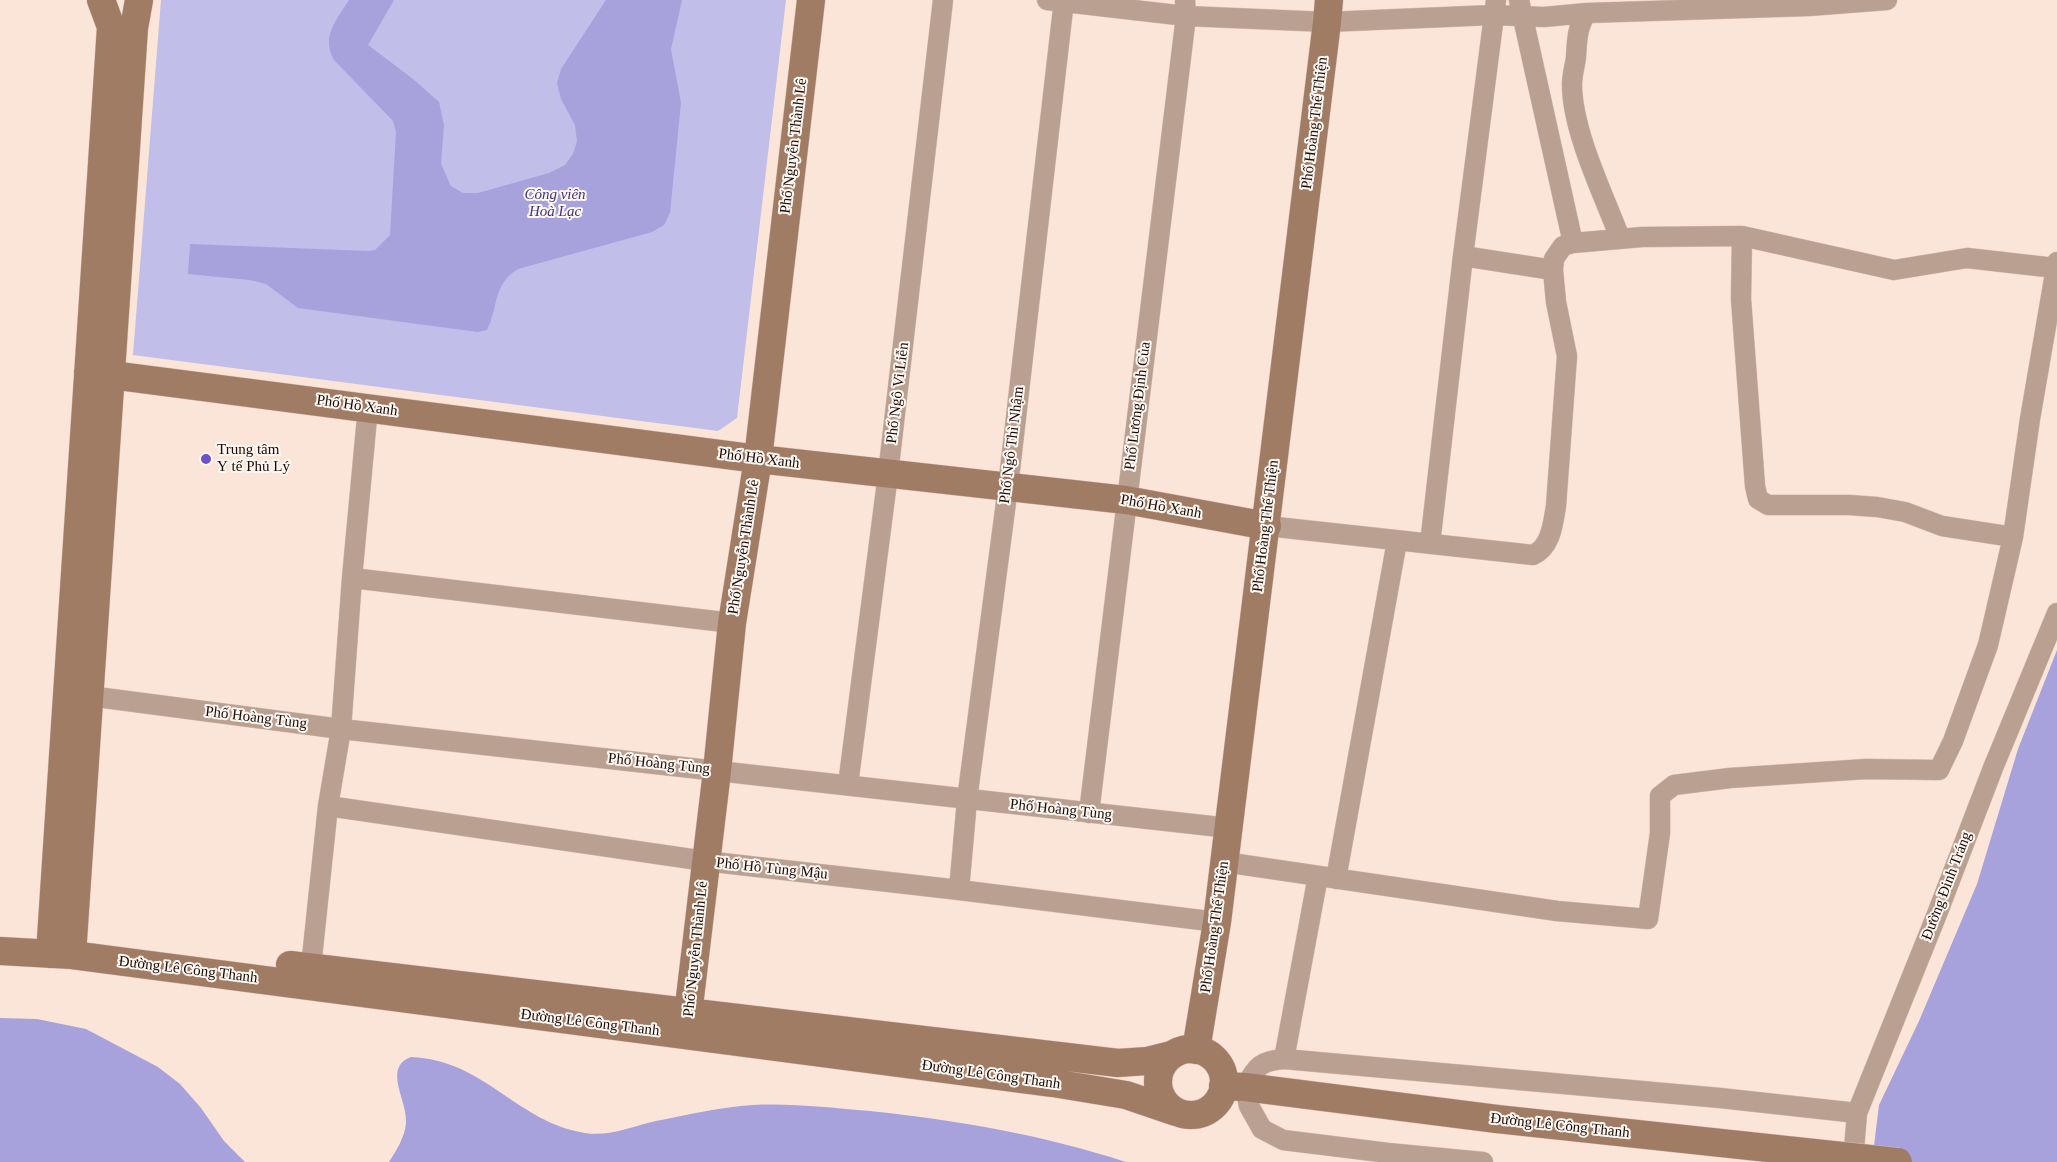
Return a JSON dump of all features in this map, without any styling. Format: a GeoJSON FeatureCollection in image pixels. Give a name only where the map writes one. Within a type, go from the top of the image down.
{"type":"FeatureCollection","features":[{"type":"Feature","properties":{"kind":"street"},"geometry":{"type":"LineString","coordinates":[[100,372],[111,26],[101,0]]}},
{"type":"Feature","properties":{"kind":"street"},"geometry":{"type":"LineString","coordinates":[[62,946],[100,372],[134,28],[139,0]]}},
{"type":"Feature","properties":{"kind":"street","name":"Phố Nguyễn Thành Lê"},"geometry":{"type":"LineString","coordinates":[[687,1024],[717,771],[732,623],[758,459],[811,0]]}},
{"type":"Feature","properties":{"kind":"street","name":"Phố Ngô Vi Liễn"},"geometry":{"type":"LineString","coordinates":[[848,785],[888,474],[942,0]]}},
{"type":"Feature","properties":{"kind":"street"},"geometry":{"type":"LineString","coordinates":[[1058,1],[1186,8],[1328,11],[1521,7],[1544,17],[1748,3],[1809,6],[1887,0]]}},
{"type":"Feature","properties":{"kind":"street","name":"Phố Ngô Thì Nhậm"},"geometry":{"type":"LineString","coordinates":[[959,890],[967,800],[1008,487],[1058,1]]}},
{"type":"Feature","properties":{"kind":"street"},"geometry":{"type":"LineString","coordinates":[[1521,7],[1573,243]]}},
{"type":"Feature","properties":{"kind":"street","name":"Phố Lương Định Của"},"geometry":{"type":"LineString","coordinates":[[1089,813],[1186,8]]}},
{"type":"Feature","properties":{"kind":"street"},"geometry":{"type":"LineString","coordinates":[[1430,544],[1494,8]]}},
{"type":"Feature","properties":{"kind":"street","name":"Phố Hoàng Thế Thiện"},"geometry":{"type":"LineString","coordinates":[[1184,1052],[1217,922],[1267,526],[1328,11]]}},
{"type":"Feature","properties":{"kind":"street"},"geometry":{"type":"LineString","coordinates":[[1587,13],[1580,21],[1577,40],[1572,82],[1574,108],[1579,129],[1620,238]]}},
{"type":"Feature","properties":{"kind":"street"},"geometry":{"type":"LineString","coordinates":[[1224,862],[1557,911],[1648,919],[1660,833],[1660,796],[1674,785],[1730,778],[1866,769],[1939,770],[1953,741],[1988,645],[2013,537],[2030,419],[2053,305],[2056,265],[1967,258],[1894,270],[1742,236],[1620,238],[1573,243],[1563,246],[1558,253],[1554,260],[1554,270],[1463,256]]}},
{"type":"Feature","properties":{"kind":"street"},"geometry":{"type":"LineString","coordinates":[[1742,236],[1741,299],[1755,486],[1758,499],[1768,505],[1877,507],[1905,512],[1942,526],[2013,537]]}},
{"type":"Feature","properties":{"kind":"street","name":"Phố Hồ Xanh"},"geometry":{"type":"LineString","coordinates":[[100,372],[758,459],[1126,500],[1267,526],[1533,555],[1544,547],[1553,528],[1567,356],[1556,302],[1554,270]]}},
{"type":"Feature","properties":{"kind":"street"},"geometry":{"type":"LineString","coordinates":[[311,967],[328,806],[341,728],[352,578],[368,407]]}},
{"type":"Feature","properties":{"kind":"street"},"geometry":{"type":"LineString","coordinates":[[1284,1060],[1327,877],[1398,541]]}},
{"type":"Feature","properties":{"kind":"street"},"geometry":{"type":"LineString","coordinates":[[352,578],[732,623]]}},
{"type":"Feature","properties":{"kind":"street","name":"Đường Đinh Tráng"},"geometry":{"type":"LineString","coordinates":[[1853,1162],[1857,1113],[1993,768],[2057,613]]}},
{"type":"Feature","properties":{"kind":"street","name":"Phố Hoàng Tùng"},"geometry":{"type":"LineString","coordinates":[[78,695],[341,728],[1229,828]]}},
{"type":"Feature","properties":{"kind":"street","name":"Phố Hồ Tùng Mậu"},"geometry":{"type":"LineString","coordinates":[[328,806],[705,861],[1217,922]]}},
{"type":"Feature","properties":{"kind":"street","name":"Đường Lê Công Thanh"},"geometry":{"type":"LineString","coordinates":[[0,933],[62,946],[687,1024],[1118,1063],[1147,1061],[1184,1052]]}},
{"type":"Feature","properties":{"kind":"street","name":"Đường Lê Công Thanh"},"geometry":{"type":"LineString","coordinates":[[0,951],[62,946],[311,967],[687,1024],[1126,1095],[1176,1112]]}},
{"type":"Feature","properties":{"kind":"street"},"geometry":{"type":"LineString","coordinates":[[1483,1162],[1340,1155],[1283,1140],[1262,1129],[1249,1106],[1234,1087],[1223,1076],[1219,1066],[1212,1057],[1184,1052],[1163,1063],[1158,1073],[1157,1085],[1160,1096],[1166,1106],[1186,1116],[1207,1112],[1215,1105],[1224,1091],[1234,1087],[1269,1060],[1720,1098],[1857,1113]]}},
{"type":"Feature","properties":{"kind":"street","name":"Đường Lê Công Thanh"},"geometry":{"type":"LineString","coordinates":[[1234,1087],[1497,1119],[1898,1162]]}},
{"type":"Feature","properties":{"kind":"green space","name":"Công viên Hoà Lạc"},"geometry":{"type":"Polygon","coordinates":[[[161,0],[786,0],[737,418],[718,431],[133,355],[161,0]]]}},
{"type":"Feature","properties":{"kind":"shaded area"},"geometry":{"type":"Polygon","coordinates":[[[349,0],[394,0],[368,45],[413,79],[439,102],[444,125],[441,164],[451,186],[463,193],[478,193],[549,173],[565,165],[573,154],[577,141],[575,125],[561,99],[557,83],[561,69],[606,0],[682,0],[671,49],[681,103],[670,213],[664,225],[652,232],[518,269],[510,275],[500,289],[487,330],[478,332],[298,308],[266,284],[250,280],[188,274],[190,244],[368,251],[375,250],[390,235],[396,132],[393,121],[334,60],[330,51],[329,43],[332,29],[349,0]]]}},
{"type":"Feature","properties":{"kind":"shaded area"},"geometry":{"type":"Polygon","coordinates":[[[2057,650],[2057,1162],[1872,1162],[1879,1105],[1919,1021],[1977,884],[2018,749],[2057,650]]]}},
{"type":"Feature","properties":{"kind":"shaded area"},"geometry":{"type":"Polygon","coordinates":[[[0,1018],[37,1019],[86,1029],[158,1067],[180,1084],[201,1108],[224,1141],[245,1162],[0,1162],[0,1018]]]}},
{"type":"Feature","properties":{"kind":"shaded area"},"geometry":{"type":"Polygon","coordinates":[[[411,1057],[437,1061],[460,1069],[480,1079],[539,1117],[561,1127],[585,1133],[603,1134],[656,1121],[729,1108],[753,1105],[797,1105],[870,1111],[967,1124],[1031,1136],[1126,1162],[389,1162],[402,1139],[406,1123],[406,1114],[398,1086],[398,1069],[403,1062],[411,1057]]]}},
{"type":"Feature","properties":{"kind":"place","name":"Trung tâm Y tế Phủ Lý"},"geometry":{"type":"Point","coordinates":[206,459]}}]}
